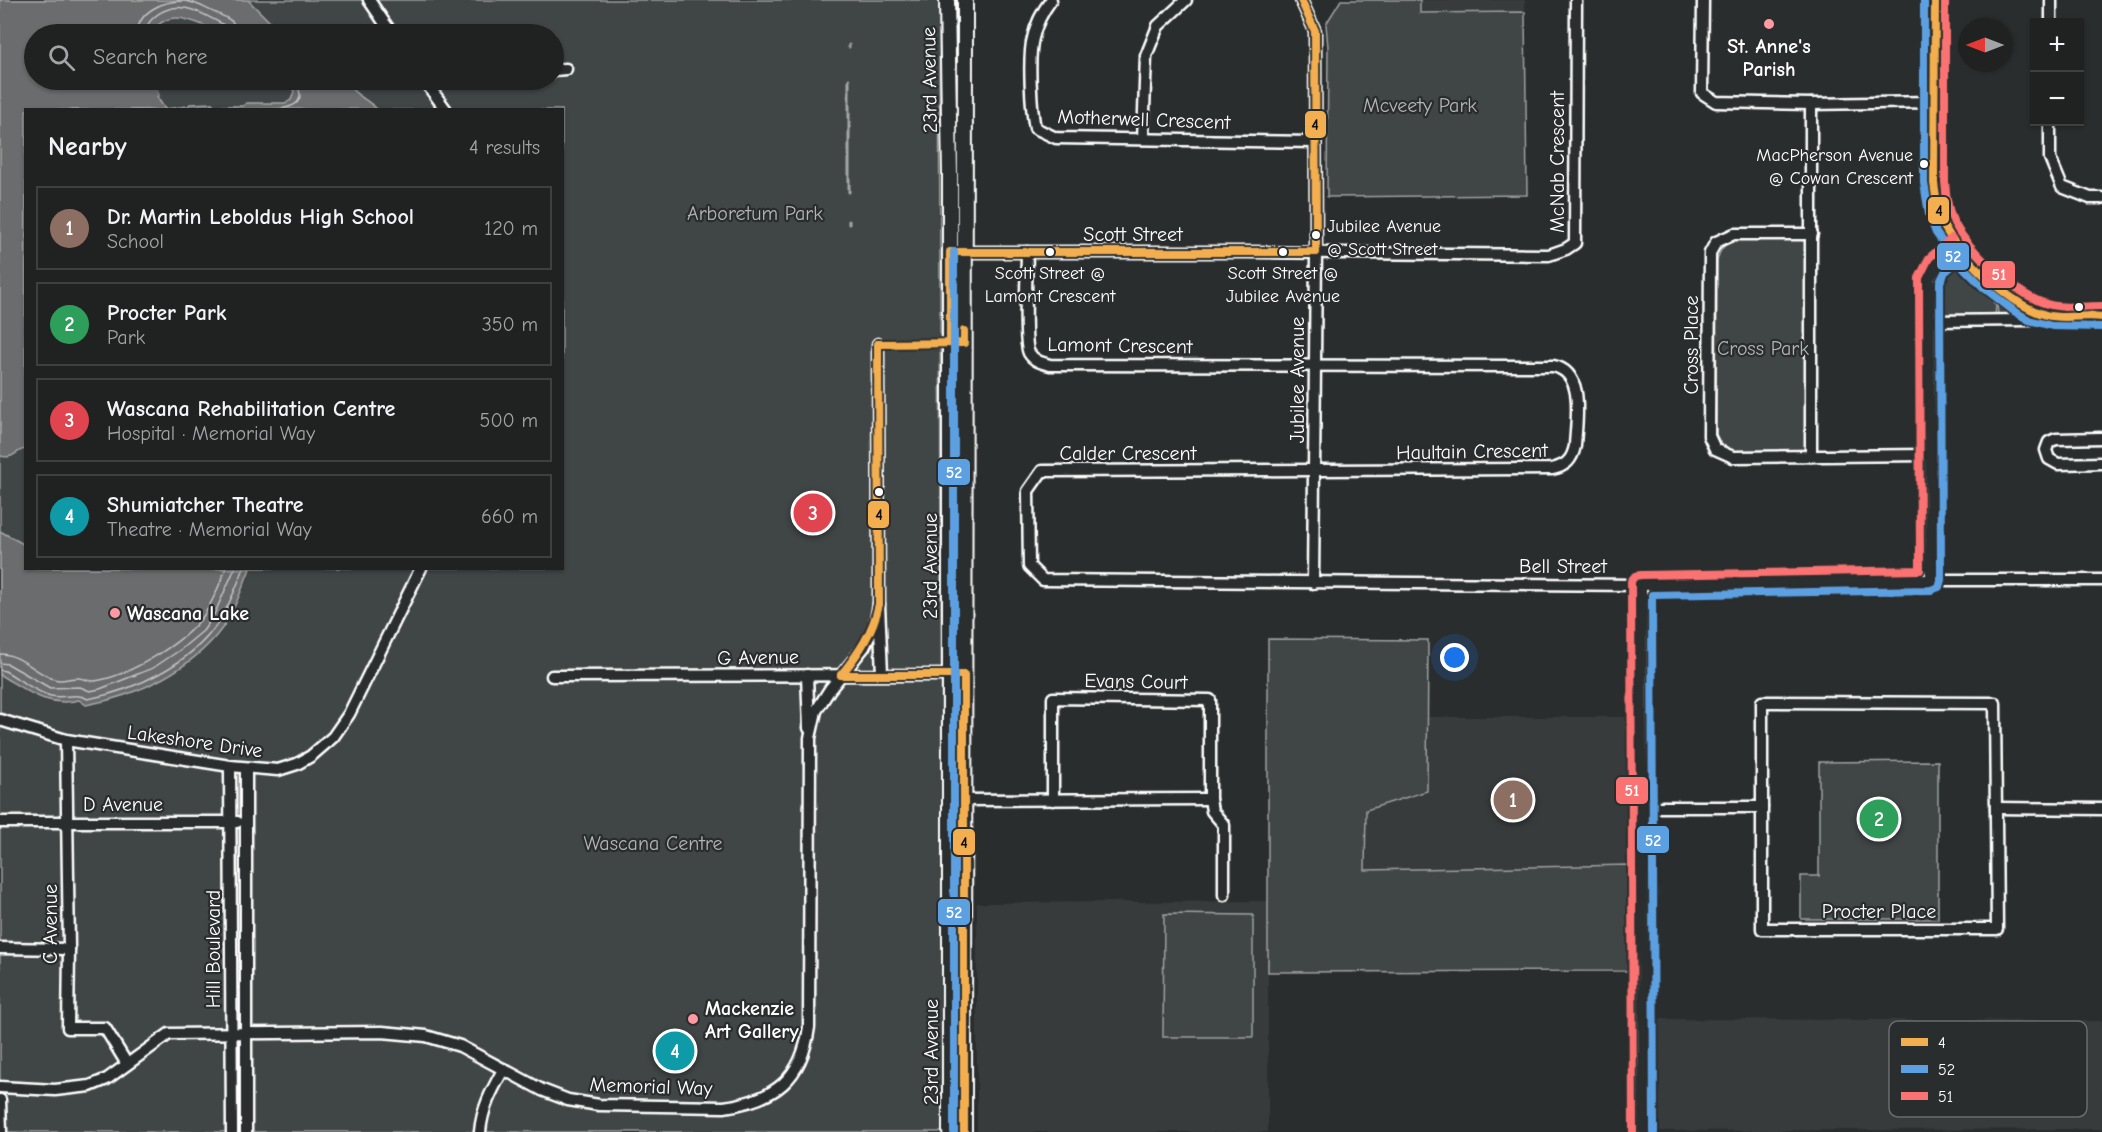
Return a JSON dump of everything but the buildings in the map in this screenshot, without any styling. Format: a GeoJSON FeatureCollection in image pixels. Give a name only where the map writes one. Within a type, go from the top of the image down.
{"type":"FeatureCollection","features":[{"type":"Feature","properties":{"kind":"main road","name":"23rd Avenue"},"geometry":{"type":"LineString","coordinates":[[947,0],[957,252]]}},
{"type":"Feature","properties":{"kind":"main road","name":"23rd Avenue"},"geometry":{"type":"LineString","coordinates":[[950,1132],[957,800],[957,252],[965,0]]}},
{"type":"Feature","properties":{"kind":"main road"},"geometry":{"type":"LineString","coordinates":[[1935,0],[1934,183],[1937,205],[1946,230],[2002,291],[2023,305],[2046,315],[2101,316]]}},
{"type":"Feature","properties":{"kind":"main road","name":"23rd Avenue"},"geometry":{"type":"LineString","coordinates":[[957,800],[964,1132]]}},
{"type":"Feature","properties":{"kind":"street"},"geometry":{"type":"LineString","coordinates":[[369,0],[385,24]]}},
{"type":"Feature","properties":{"kind":"street","name":"Motherwell Crescent"},"geometry":{"type":"LineString","coordinates":[[1051,0],[1041,12],[1032,40],[1031,112],[1035,128],[1056,138],[1315,142]]}},
{"type":"Feature","properties":{"kind":"street"},"geometry":{"type":"LineString","coordinates":[[1143,139],[1146,56],[1158,26],[1186,0]]}},
{"type":"Feature","properties":{"kind":"street","name":"Jubilee Avenue"},"geometry":{"type":"LineString","coordinates":[[1301,0],[1315,31],[1316,364],[1312,583]]}},
{"type":"Feature","properties":{"kind":"street","name":"McNab Crescent"},"geometry":{"type":"LineString","coordinates":[[1316,252],[1549,255],[1575,243],[1576,0]]}},
{"type":"Feature","properties":{"kind":"street"},"geometry":{"type":"LineString","coordinates":[[1703,0],[1702,93],[1716,102],[1811,104],[1934,102]]}},
{"type":"Feature","properties":{"kind":"street"},"geometry":{"type":"LineString","coordinates":[[2051,0],[2051,18]]}},
{"type":"Feature","properties":{"kind":"street"},"geometry":{"type":"LineString","coordinates":[[431,90],[445,108]]}},
{"type":"Feature","properties":{"kind":"street"},"geometry":{"type":"LineString","coordinates":[[1811,104],[1811,456]]}},
{"type":"Feature","properties":{"kind":"street"},"geometry":{"type":"LineString","coordinates":[[2050,126],[2050,158],[2062,187],[2091,198],[2102,198]]}},
{"type":"Feature","properties":{"kind":"street","name":"Cross Place"},"geometry":{"type":"LineString","coordinates":[[1812,234],[1734,234],[1716,242],[1710,254],[1709,436],[1715,449],[1733,457],[1929,455]]}},
{"type":"Feature","properties":{"kind":"street"},"geometry":{"type":"LineString","coordinates":[[1931,580],[1929,279],[1937,265],[1959,246]]}},
{"type":"Feature","properties":{"kind":"street","name":"Scott Street"},"geometry":{"type":"LineString","coordinates":[[957,252],[1316,252]]}},
{"type":"Feature","properties":{"kind":"street","name":"Lamont Crescent"},"geometry":{"type":"LineString","coordinates":[[1027,252],[1026,339],[1029,353],[1039,362],[1050,365],[1316,364]]}},
{"type":"Feature","properties":{"kind":"street"},"geometry":{"type":"LineString","coordinates":[[1929,321],[2031,320],[2046,315]]}},
{"type":"Feature","properties":{"kind":"street","name":"Memorial Way"},"geometry":{"type":"LineString","coordinates":[[878,344],[879,604],[882,674]]}},
{"type":"Feature","properties":{"kind":"street","name":"Haultain Crescent"},"geometry":{"type":"LineString","coordinates":[[1315,470],[1552,470],[1560,468],[1573,456],[1576,396],[1576,387],[1572,378],[1560,368],[1553,366],[1316,364]]}},
{"type":"Feature","properties":{"kind":"street"},"geometry":{"type":"LineString","coordinates":[[2102,438],[2056,439],[2049,442],[2046,450],[2049,459],[2058,464],[2102,463]]}},
{"type":"Feature","properties":{"kind":"street","name":"Calder Crescent"},"geometry":{"type":"LineString","coordinates":[[1312,583],[1043,580],[1029,566],[1028,491],[1042,471],[1315,470]]}},
{"type":"Feature","properties":{"kind":"street","name":"Lakeshore Drive"},"geometry":{"type":"LineString","coordinates":[[0,720],[66,740],[246,769],[278,770],[297,764],[333,737],[349,714],[420,570]]}},
{"type":"Feature","properties":{"kind":"street","name":"Bell Street"},"geometry":{"type":"LineString","coordinates":[[1312,583],[1641,585],[1931,580],[2102,580]]}},
{"type":"Feature","properties":{"kind":"street"},"geometry":{"type":"LineString","coordinates":[[1641,585],[1644,1132]]}},
{"type":"Feature","properties":{"kind":"street","name":"Memorial Way"},"geometry":{"type":"LineString","coordinates":[[0,1087],[76,1089],[106,1079],[169,1034],[382,1032],[426,1036],[460,1046],[557,1096],[599,1105],[724,1107],[743,1104],[767,1096],[788,1079],[802,1056],[809,1027],[810,738],[816,711],[864,646],[875,625],[879,604]]}},
{"type":"Feature","properties":{"kind":"street"},"geometry":{"type":"LineString","coordinates":[[807,675],[810,738]]}},
{"type":"Feature","properties":{"kind":"street","name":"G Avenue"},"geometry":{"type":"LineString","coordinates":[[552,676],[957,675]]}},
{"type":"Feature","properties":{"kind":"street","name":"Evans Court"},"geometry":{"type":"LineString","coordinates":[[1053,800],[1053,698],[1210,700],[1209,799]]}},
{"type":"Feature","properties":{"kind":"street","name":"Procter Place"},"geometry":{"type":"LineString","coordinates":[[1762,702],[1995,703],[1996,929],[1762,929],[1761,807],[1762,702]]}},
{"type":"Feature","properties":{"kind":"street","name":"C Avenue"},"geometry":{"type":"LineString","coordinates":[[66,740],[68,1028],[105,1028],[127,1064]]}},
{"type":"Feature","properties":{"kind":"street","name":"Hill Boulevard"},"geometry":{"type":"LineString","coordinates":[[231,766],[232,1132]]}},
{"type":"Feature","properties":{"kind":"street","name":"Hill Boulevard"},"geometry":{"type":"LineString","coordinates":[[246,769],[246,1132]]}},
{"type":"Feature","properties":{"kind":"street"},"geometry":{"type":"LineString","coordinates":[[957,800],[1209,799],[1212,811],[1224,825],[1224,895]]}},
{"type":"Feature","properties":{"kind":"street"},"geometry":{"type":"LineString","coordinates":[[1641,807],[1761,807]]}},
{"type":"Feature","properties":{"kind":"street"},"geometry":{"type":"LineString","coordinates":[[1996,808],[2102,809]]}},
{"type":"Feature","properties":{"kind":"street","name":"D Avenue"},"geometry":{"type":"LineString","coordinates":[[0,822],[247,822]]}},
{"type":"Feature","properties":{"kind":"street"},"geometry":{"type":"LineString","coordinates":[[0,948],[69,949]]}},
{"type":"Feature","properties":{"kind":"street"},"geometry":{"type":"LineString","coordinates":[[480,1132],[481,1116],[489,1095],[503,1070]]}},
{"type":"Feature","properties":{"kind":"street"},"geometry":{"type":"LineString","coordinates":[[0,1100],[1,1132]]}},
{"type":"Feature","properties":{"kind":"shaded area"},"geometry":{"type":"Polygon","coordinates":[[[1420,0],[1525,0],[1525,12],[1420,13],[1420,0]]]}},
{"type":"Feature","properties":{"kind":"shaded area"},"geometry":{"type":"Polygon","coordinates":[[[1428,717],[1630,717],[1630,865],[1365,870],[1366,810],[1427,791],[1428,717]]]}},
{"type":"Feature","properties":{"kind":"shaded area"},"geometry":{"type":"Polygon","coordinates":[[[1268,901],[1268,1132],[977,1132],[977,903],[1268,901]]]}},
{"type":"Feature","properties":{"kind":"shaded area"},"geometry":{"type":"Polygon","coordinates":[[[1656,1019],[2102,1021],[2102,1129],[1656,1131],[1656,1019]]]}},
{"type":"Feature","properties":{"kind":"green space","name":"Wascana Centre"},"geometry":{"type":"Polygon","coordinates":[[[0,0],[939,0],[943,1132],[0,1132],[0,0]]]}},
{"type":"Feature","properties":{"kind":"green space","name":"Mcveety Park"},"geometry":{"type":"Polygon","coordinates":[[[1341,0],[1420,0],[1420,13],[1525,12],[1527,195],[1327,197],[1328,47],[1326,24],[1341,0]]]}},
{"type":"Feature","properties":{"kind":"green space","name":"Cross Park"},"geometry":{"type":"Polygon","coordinates":[[[1737,239],[1802,239],[1808,246],[1808,445],[1801,453],[1733,453],[1722,446],[1716,434],[1717,262],[1723,247],[1737,239]]]}},
{"type":"Feature","properties":{"kind":"green space"},"geometry":{"type":"Polygon","coordinates":[[[1956,261],[1962,263],[1997,298],[2017,312],[2017,316],[1998,316],[1997,304],[1956,261]]]}},
{"type":"Feature","properties":{"kind":"green space"},"geometry":{"type":"Polygon","coordinates":[[[1953,262],[1996,305],[1995,317],[1943,317],[1944,270],[1953,262]]]}},
{"type":"Feature","properties":{"kind":"green space"},"geometry":{"type":"Polygon","coordinates":[[[1268,639],[1428,640],[1427,791],[1366,810],[1365,870],[1630,865],[1630,971],[1268,972],[1268,639]]]}},
{"type":"Feature","properties":{"kind":"green space"},"geometry":{"type":"Polygon","coordinates":[[[1938,761],[1938,919],[1801,919],[1801,876],[1819,876],[1819,762],[1938,761]]]}},
{"type":"Feature","properties":{"kind":"green space"},"geometry":{"type":"Polygon","coordinates":[[[1164,914],[1253,915],[1253,1037],[1163,1037],[1164,914]]]}},
{"type":"Feature","properties":{"kind":"water"},"geometry":{"type":"Polygon","coordinates":[[[0,0],[248,0],[272,24],[200,24],[178,18],[159,24],[24,24],[24,90],[157,90],[159,95],[157,97],[164,108],[24,108],[24,449],[12,456],[0,456],[0,0]]]}},
{"type":"Feature","properties":{"kind":"water"},"geometry":{"type":"Polygon","coordinates":[[[293,90],[353,90],[376,108],[173,108],[212,103],[215,106],[243,106],[246,103],[285,103],[291,100],[293,90]]]}},
{"type":"Feature","properties":{"kind":"water","name":"Wascana Lake"},"geometry":{"type":"Polygon","coordinates":[[[0,531],[24,544],[24,570],[250,570],[235,606],[223,627],[210,642],[179,668],[144,688],[86,705],[79,700],[57,702],[47,700],[28,692],[0,675],[0,531]]]}},
{"type":"Feature","properties":{"kind":"waterway"},"geometry":{"type":"LineString","coordinates":[[849,79],[849,192]]}},
{"type":"Feature","properties":{"kind":"transit line","name":"4"},"geometry":{"type":"LineString","coordinates":[[1301,0],[1315,31],[1316,252]]}},
{"type":"Feature","properties":{"kind":"transit line","name":"52"},"geometry":{"type":"LineString","coordinates":[[1924,0],[1924,183],[1929,214],[1936,233],[1954,258],[1983,287],[2029,320],[2052,326],[2102,327]]}},
{"type":"Feature","properties":{"kind":"transit line","name":"4"},"geometry":{"type":"LineString","coordinates":[[1935,0],[1934,183],[1939,212],[1945,228],[1975,267],[2018,302],[2046,315],[2102,317]]}},
{"type":"Feature","properties":{"kind":"transit line","name":"51"},"geometry":{"type":"LineString","coordinates":[[1945,0],[1945,182],[1954,223],[1970,246],[1994,271],[2035,299],[2060,306],[2102,306]]}},
{"type":"Feature","properties":{"kind":"transit line","name":"51"},"geometry":{"type":"LineString","coordinates":[[1633,1132],[1631,581],[1635,576],[1641,575],[1920,570],[1919,278],[1929,258],[1952,238]]}},
{"type":"Feature","properties":{"kind":"transit line","name":"4"},"geometry":{"type":"LineString","coordinates":[[950,343],[950,252],[1316,252]]}},
{"type":"Feature","properties":{"kind":"transit line","name":"52"},"geometry":{"type":"LineString","coordinates":[[954,252],[954,1132]]}},
{"type":"Feature","properties":{"kind":"transit line","name":"52"},"geometry":{"type":"LineString","coordinates":[[1654,1132],[1652,595],[1931,590],[1939,587],[1941,580],[1940,282],[1945,272],[1966,254]]}},
{"type":"Feature","properties":{"kind":"transit line","name":"4"},"geometry":{"type":"LineString","coordinates":[[878,344],[964,343],[964,331]]}},
{"type":"Feature","properties":{"kind":"transit line","name":"4"},"geometry":{"type":"LineString","coordinates":[[841,675],[864,642],[879,604],[878,344]]}},
{"type":"Feature","properties":{"kind":"transit line","name":"4"},"geometry":{"type":"LineString","coordinates":[[841,675],[964,675],[964,1132]]}},
{"type":"Feature","properties":{"kind":"place","name":"St. Anne's Parish"},"geometry":{"type":"Point","coordinates":[1769,24]}},
{"type":"Feature","properties":{"kind":"place","name":"MacPherson Avenue @ Cowan Crescent"},"geometry":{"type":"Point","coordinates":[1924,164]}},
{"type":"Feature","properties":{"kind":"place","name":"Jubilee Avenue @ Scott Street"},"geometry":{"type":"Point","coordinates":[1316,235]}},
{"type":"Feature","properties":{"kind":"place","name":"Scott Street @ Lamont Crescent"},"geometry":{"type":"Point","coordinates":[1050,252]}},
{"type":"Feature","properties":{"kind":"place","name":"Scott Street @ Jubilee Avenue"},"geometry":{"type":"Point","coordinates":[1283,252]}},
{"type":"Feature","properties":{"kind":"place","name":"Wascana Rehabilitation Centre"},"geometry":{"type":"Point","coordinates":[813,513]}},
{"type":"Feature","properties":{"kind":"place","name":"Wascana Lake"},"geometry":{"type":"Point","coordinates":[115,613]}},
{"type":"Feature","properties":{"kind":"place","name":"Dr. Martin Leboldus High School"},"geometry":{"type":"Point","coordinates":[1513,800]}},
{"type":"Feature","properties":{"kind":"place","name":"Procter Park"},"geometry":{"type":"Point","coordinates":[1879,819]}},
{"type":"Feature","properties":{"kind":"place","name":"Mackenzie Art Gallery"},"geometry":{"type":"Point","coordinates":[693,1019]}},
{"type":"Feature","properties":{"kind":"place","name":"Shumiatcher Theatre"},"geometry":{"type":"Point","coordinates":[675,1051]}},
{"type":"Feature","properties":{"kind":"park label","name":"Arboretum Park"},"geometry":{"type":"Point","coordinates":[755,213]}}]}
